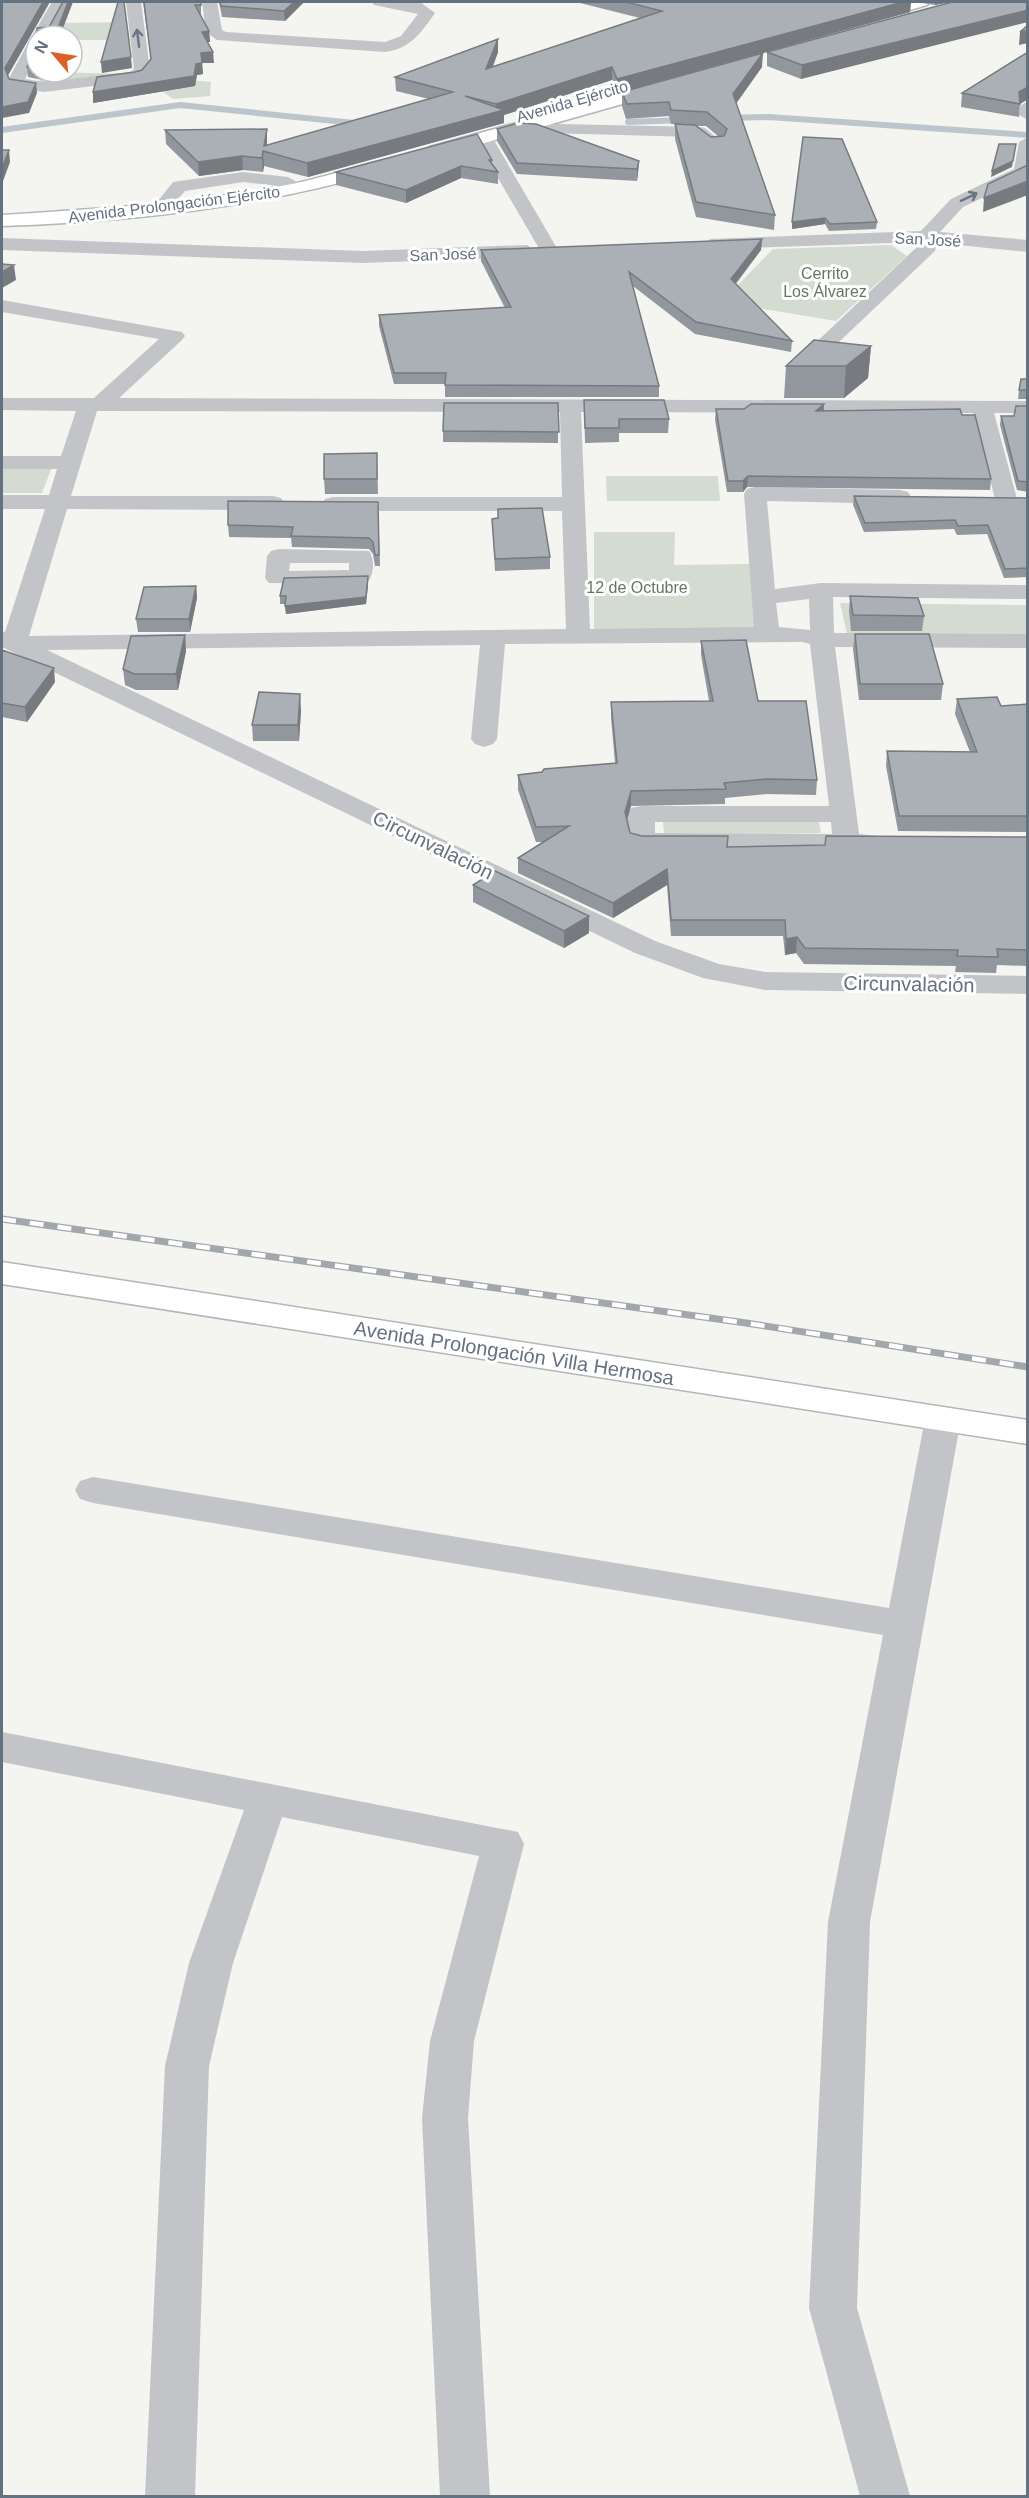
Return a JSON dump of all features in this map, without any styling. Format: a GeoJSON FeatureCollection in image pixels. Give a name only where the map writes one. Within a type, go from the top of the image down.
{"type":"FeatureCollection","features":[{"type":"Feature","properties":{"kind":"main road"},"geometry":{"type":"LineString","coordinates":[[922,6],[862,25],[922,6]]}},
{"type":"Feature","properties":{"kind":"main road","name":"Avenida Ejército"},"geometry":{"type":"LineString","coordinates":[[465,131],[677,77],[549,124]]}},
{"type":"Feature","properties":{"kind":"main road","name":"Avenida Ejército"},"geometry":{"type":"LineString","coordinates":[[483,137],[512,128]]}},
{"type":"Feature","properties":{"kind":"main road"},"geometry":{"type":"LineString","coordinates":[[465,131],[421,150],[483,137]]}},
{"type":"Feature","properties":{"kind":"main road","name":"Avenida Prolongación Ejército"},"geometry":{"type":"LineString","coordinates":[[2,215],[166,202],[228,194],[288,183],[399,156],[314,184],[244,198],[110,213],[2,221]]}},
{"type":"Feature","properties":{"kind":"main road","name":"Avenida Prolongación Villa Hermosa"},"geometry":{"type":"LineString","coordinates":[[2,1274],[1028,1432]]}},
{"type":"Feature","properties":{"kind":"street"},"geometry":{"type":"LineString","coordinates":[[47,24],[59,2]]}},
{"type":"Feature","properties":{"kind":"street"},"geometry":{"type":"LineString","coordinates":[[24,65],[16,80],[16,83],[23,86],[44,87],[117,80],[140,73],[142,70],[133,2]]}},
{"type":"Feature","properties":{"kind":"street"},"geometry":{"type":"LineString","coordinates":[[210,2],[214,32],[223,37],[375,48],[394,46],[407,39],[427,13],[420,7],[379,2]]}},
{"type":"Feature","properties":{"kind":"street"},"geometry":{"type":"LineString","coordinates":[[2,95],[23,86]]}},
{"type":"Feature","properties":{"kind":"street"},"geometry":{"type":"LineString","coordinates":[[1028,106],[1028,115]]}},
{"type":"Feature","properties":{"kind":"street"},"geometry":{"type":"LineString","coordinates":[[512,128],[549,124],[699,132],[716,146]]}},
{"type":"Feature","properties":{"kind":"street"},"geometry":{"type":"LineString","coordinates":[[465,131],[483,137],[513,142],[554,142],[559,136],[549,124]]}},
{"type":"Feature","properties":{"kind":"street"},"geometry":{"type":"LineString","coordinates":[[483,137],[549,250]]}},
{"type":"Feature","properties":{"kind":"street"},"geometry":{"type":"LineString","coordinates":[[761,405],[928,247],[926,236],[957,203],[1022,172],[1028,142]]}},
{"type":"Feature","properties":{"kind":"street","name":"San José"},"geometry":{"type":"LineString","coordinates":[[702,244],[926,236],[1028,246]]}},
{"type":"Feature","properties":{"kind":"street","name":"San José"},"geometry":{"type":"LineString","coordinates":[[2,244],[363,257],[573,249]]}},
{"type":"Feature","properties":{"kind":"street"},"geometry":{"type":"LineString","coordinates":[[2,306],[175,336],[95,402],[70,463],[8,640],[767,634],[802,635],[822,640],[1028,641]]}},
{"type":"Feature","properties":{"kind":"street"},"geometry":{"type":"LineString","coordinates":[[2,404],[95,402],[1028,407]]}},
{"type":"Feature","properties":{"kind":"street"},"geometry":{"type":"LineString","coordinates":[[570,406],[578,635]]}},
{"type":"Feature","properties":{"kind":"street"},"geometry":{"type":"LineString","coordinates":[[982,406],[1017,499],[982,498]]}},
{"type":"Feature","properties":{"kind":"street"},"geometry":{"type":"LineString","coordinates":[[2,462],[70,463]]}},
{"type":"Feature","properties":{"kind":"street"},"geometry":{"type":"LineString","coordinates":[[767,634],[755,494],[922,497]]}},
{"type":"Feature","properties":{"kind":"street"},"geometry":{"type":"LineString","coordinates":[[2,502],[289,503]]}},
{"type":"Feature","properties":{"kind":"street"},"geometry":{"type":"LineString","coordinates":[[312,503],[343,530],[574,504]]}},
{"type":"Feature","properties":{"kind":"street"},"geometry":{"type":"LineString","coordinates":[[764,598],[822,590],[1028,592]]}},
{"type":"Feature","properties":{"kind":"street"},"geometry":{"type":"LineString","coordinates":[[822,590],[822,640],[846,842]]}},
{"type":"Feature","properties":{"kind":"street"},"geometry":{"type":"LineString","coordinates":[[484,739],[493,636]]}},
{"type":"Feature","properties":{"kind":"street","name":"Circunvalación"},"geometry":{"type":"LineString","coordinates":[[8,640],[645,947],[712,972],[765,981],[1028,986]]}},
{"type":"Feature","properties":{"kind":"street"},"geometry":{"type":"LineString","coordinates":[[843,814],[641,814],[642,842],[892,842]]}},
{"type":"Feature","properties":{"kind":"street"},"geometry":{"type":"LineString","coordinates":[[885,2496],[833,2308],[849,1922],[943,1419]]}},
{"type":"Feature","properties":{"kind":"street"},"geometry":{"type":"LineString","coordinates":[[93,1490],[905,1625]]}},
{"type":"Feature","properties":{"kind":"street"},"geometry":{"type":"LineString","coordinates":[[2,1747],[503,1844],[452,2041],[445,2118],[465,2496]]}},
{"type":"Feature","properties":{"kind":"street"},"geometry":{"type":"LineString","coordinates":[[170,2496],[187,2066],[211,1963],[268,1798]]}},
{"type":"Feature","properties":{"kind":"green space"},"geometry":{"type":"Polygon","coordinates":[[[127,22],[123,40],[84,40],[84,24],[55,23],[127,22]]]}},
{"type":"Feature","properties":{"kind":"green space"},"geometry":{"type":"Polygon","coordinates":[[[84,73],[137,74],[84,80],[84,73]]]}},
{"type":"Feature","properties":{"kind":"green space"},"geometry":{"type":"Polygon","coordinates":[[[160,77],[211,82],[210,96],[173,99],[148,81],[160,77]]]}},
{"type":"Feature","properties":{"kind":"green space","name":"Cerrito Los Álvarez"},"geometry":{"type":"Polygon","coordinates":[[[891,245],[907,256],[836,321],[721,302],[773,249],[891,245]]]}},
{"type":"Feature","properties":{"kind":"green space"},"geometry":{"type":"Polygon","coordinates":[[[2,466],[52,467],[42,493],[2,493],[2,466]]]}},
{"type":"Feature","properties":{"kind":"green space"},"geometry":{"type":"Polygon","coordinates":[[[606,476],[718,476],[720,501],[607,501],[606,476]]]}},
{"type":"Feature","properties":{"kind":"green space","name":"12 de Octubre"},"geometry":{"type":"Polygon","coordinates":[[[594,532],[675,532],[674,565],[752,564],[757,627],[748,629],[594,629],[594,532]]]}},
{"type":"Feature","properties":{"kind":"green space"},"geometry":{"type":"Polygon","coordinates":[[[840,603],[1027,605],[1027,638],[848,638],[840,603]]]}},
{"type":"Feature","properties":{"kind":"green space"},"geometry":{"type":"Polygon","coordinates":[[[663,822],[819,822],[821,833],[664,834],[663,822]]]}},
{"type":"Feature","properties":{"kind":"building"},"geometry":{"type":"Polygon","coordinates":[[[2,2],[43,2],[30,24],[24,24],[24,35],[5,68],[9,79],[24,81],[24,84],[36,84],[28,102],[2,107],[2,2]]]}},
{"type":"Feature","properties":{"kind":"building"},"geometry":{"type":"Polygon","coordinates":[[[63,2],[68,2],[60,24],[51,24],[63,2]]]}},
{"type":"Feature","properties":{"kind":"building"},"geometry":{"type":"Polygon","coordinates":[[[118,2],[124,2],[131,57],[101,62],[118,2]]]}},
{"type":"Feature","properties":{"kind":"building"},"geometry":{"type":"Polygon","coordinates":[[[144,2],[201,2],[201,5],[195,5],[209,31],[202,32],[213,52],[201,53],[202,63],[196,64],[194,76],[93,92],[97,77],[142,70],[151,59],[144,2]]]}},
{"type":"Feature","properties":{"kind":"building"},"geometry":{"type":"Polygon","coordinates":[[[220,2],[294,2],[284,11],[221,6],[220,2]]]}},
{"type":"Feature","properties":{"kind":"building"},"geometry":{"type":"Polygon","coordinates":[[[626,2],[903,2],[617,79],[612,67],[496,104],[465,96],[504,110],[307,163],[263,151],[262,158],[242,156],[198,162],[165,130],[267,129],[264,146],[453,92],[395,77],[498,39],[486,69],[662,11],[626,2]]]}},
{"type":"Feature","properties":{"kind":"building"},"geometry":{"type":"Polygon","coordinates":[[[952,2],[1028,2],[1028,10],[802,65],[767,52],[952,2]]]}},
{"type":"Feature","properties":{"kind":"building"},"geometry":{"type":"Polygon","coordinates":[[[1028,52],[1028,87],[1019,92],[1020,104],[962,93],[1028,52]]]}},
{"type":"Feature","properties":{"kind":"building"},"geometry":{"type":"Polygon","coordinates":[[[763,53],[733,94],[775,215],[696,202],[675,124],[695,125],[711,137],[724,136],[727,129],[707,112],[671,110],[669,102],[627,104],[622,92],[763,53]]]}},
{"type":"Feature","properties":{"kind":"building"},"geometry":{"type":"Polygon","coordinates":[[[518,123],[536,124],[639,161],[637,169],[517,163],[497,129],[518,123]]]}},
{"type":"Feature","properties":{"kind":"building"},"geometry":{"type":"Polygon","coordinates":[[[477,134],[492,160],[489,160],[498,172],[461,166],[406,190],[336,172],[477,134]]]}},
{"type":"Feature","properties":{"kind":"building"},"geometry":{"type":"Polygon","coordinates":[[[803,137],[842,139],[877,222],[830,224],[825,218],[792,222],[803,137]]]}},
{"type":"Feature","properties":{"kind":"building"},"geometry":{"type":"Polygon","coordinates":[[[999,144],[1016,144],[1013,161],[992,171],[999,144]]]}},
{"type":"Feature","properties":{"kind":"building"},"geometry":{"type":"Polygon","coordinates":[[[2,150],[9,150],[2,168],[2,150]]]}},
{"type":"Feature","properties":{"kind":"building"},"geometry":{"type":"Polygon","coordinates":[[[1028,165],[1028,181],[984,198],[988,184],[1028,165]]]}},
{"type":"Feature","properties":{"kind":"building"},"geometry":{"type":"Polygon","coordinates":[[[762,239],[731,279],[792,341],[696,322],[629,272],[659,386],[445,385],[446,373],[394,373],[379,315],[511,307],[481,250],[762,239]]]}},
{"type":"Feature","properties":{"kind":"building"},"geometry":{"type":"Polygon","coordinates":[[[2,264],[14,265],[2,272],[2,264]]]}},
{"type":"Feature","properties":{"kind":"building"},"geometry":{"type":"Polygon","coordinates":[[[814,340],[871,346],[846,366],[786,366],[814,340]]]}},
{"type":"Feature","properties":{"kind":"building"},"geometry":{"type":"Polygon","coordinates":[[[1021,379],[1028,379],[1028,390],[1019,390],[1021,379]]]}},
{"type":"Feature","properties":{"kind":"building"},"geometry":{"type":"Polygon","coordinates":[[[584,400],[664,400],[669,419],[619,419],[619,428],[585,428],[584,400]]]}},
{"type":"Feature","properties":{"kind":"building"},"geometry":{"type":"Polygon","coordinates":[[[444,403],[558,403],[559,432],[443,431],[444,403]]]}},
{"type":"Feature","properties":{"kind":"building"},"geometry":{"type":"Polygon","coordinates":[[[751,404],[824,404],[816,411],[960,409],[962,415],[975,415],[991,479],[748,476],[743,481],[728,481],[716,409],[744,409],[751,404]]]}},
{"type":"Feature","properties":{"kind":"building"},"geometry":{"type":"Polygon","coordinates":[[[1016,406],[1028,406],[1028,482],[1018,481],[1001,416],[1014,416],[1016,406]]]}},
{"type":"Feature","properties":{"kind":"building"},"geometry":{"type":"Polygon","coordinates":[[[377,453],[377,479],[324,479],[324,454],[377,453]]]}},
{"type":"Feature","properties":{"kind":"building"},"geometry":{"type":"Polygon","coordinates":[[[854,496],[1028,498],[1028,568],[1005,569],[988,525],[958,526],[955,520],[865,523],[854,496]]]}},
{"type":"Feature","properties":{"kind":"building"},"geometry":{"type":"Polygon","coordinates":[[[228,501],[378,502],[379,555],[375,555],[373,542],[369,538],[291,536],[293,527],[228,525],[228,501]]]}},
{"type":"Feature","properties":{"kind":"building"},"geometry":{"type":"Polygon","coordinates":[[[542,508],[550,557],[495,559],[492,519],[498,518],[498,509],[542,508]]]}},
{"type":"Feature","properties":{"kind":"building"},"geometry":{"type":"Polygon","coordinates":[[[368,576],[366,597],[285,606],[286,596],[280,596],[284,578],[368,576]]]}},
{"type":"Feature","properties":{"kind":"building"},"geometry":{"type":"Polygon","coordinates":[[[196,586],[189,619],[136,619],[144,587],[196,586]]]}},
{"type":"Feature","properties":{"kind":"building"},"geometry":{"type":"Polygon","coordinates":[[[850,596],[918,598],[924,616],[853,615],[850,596]]]}},
{"type":"Feature","properties":{"kind":"building"},"geometry":{"type":"Polygon","coordinates":[[[855,634],[929,634],[943,684],[860,684],[855,634]]]}},
{"type":"Feature","properties":{"kind":"building"},"geometry":{"type":"Polygon","coordinates":[[[185,635],[176,674],[134,674],[123,669],[131,636],[185,635]]]}},
{"type":"Feature","properties":{"kind":"building"},"geometry":{"type":"Polygon","coordinates":[[[746,640],[758,701],[806,701],[817,780],[768,779],[724,783],[726,789],[631,791],[625,812],[630,833],[642,836],[728,836],[727,847],[825,845],[826,836],[1028,837],[1028,950],[997,949],[998,957],[957,956],[958,950],[805,948],[797,937],[786,939],[785,920],[671,920],[667,869],[613,903],[518,858],[569,826],[536,827],[518,775],[542,772],[544,769],[617,763],[611,702],[713,701],[701,641],[746,640]]]}},
{"type":"Feature","properties":{"kind":"building"},"geometry":{"type":"Polygon","coordinates":[[[2,650],[54,668],[25,707],[2,703],[2,650]]]}},
{"type":"Feature","properties":{"kind":"building"},"geometry":{"type":"Polygon","coordinates":[[[259,692],[300,694],[298,725],[252,725],[259,692]]]}},
{"type":"Feature","properties":{"kind":"building"},"geometry":{"type":"Polygon","coordinates":[[[997,697],[1001,706],[1028,704],[1028,816],[899,816],[887,751],[977,752],[957,699],[997,697]]]}},
{"type":"Feature","properties":{"kind":"building"},"geometry":{"type":"Polygon","coordinates":[[[495,871],[589,916],[564,931],[473,885],[495,871]]]}},
{"type":"Feature","properties":{"kind":"waterway"},"geometry":{"type":"LineString","coordinates":[[2,130],[180,105],[364,124]]}},
{"type":"Feature","properties":{"kind":"waterway"},"geometry":{"type":"LineString","coordinates":[[728,118],[769,117],[1028,135]]}},
{"type":"Feature","properties":{"kind":"waterway"},"geometry":{"type":"LineString","coordinates":[[628,122],[686,120]]}},
{"type":"Feature","properties":{"kind":"railway"},"geometry":{"type":"LineString","coordinates":[[2,1219],[746,1323],[1028,1367]]}}]}
